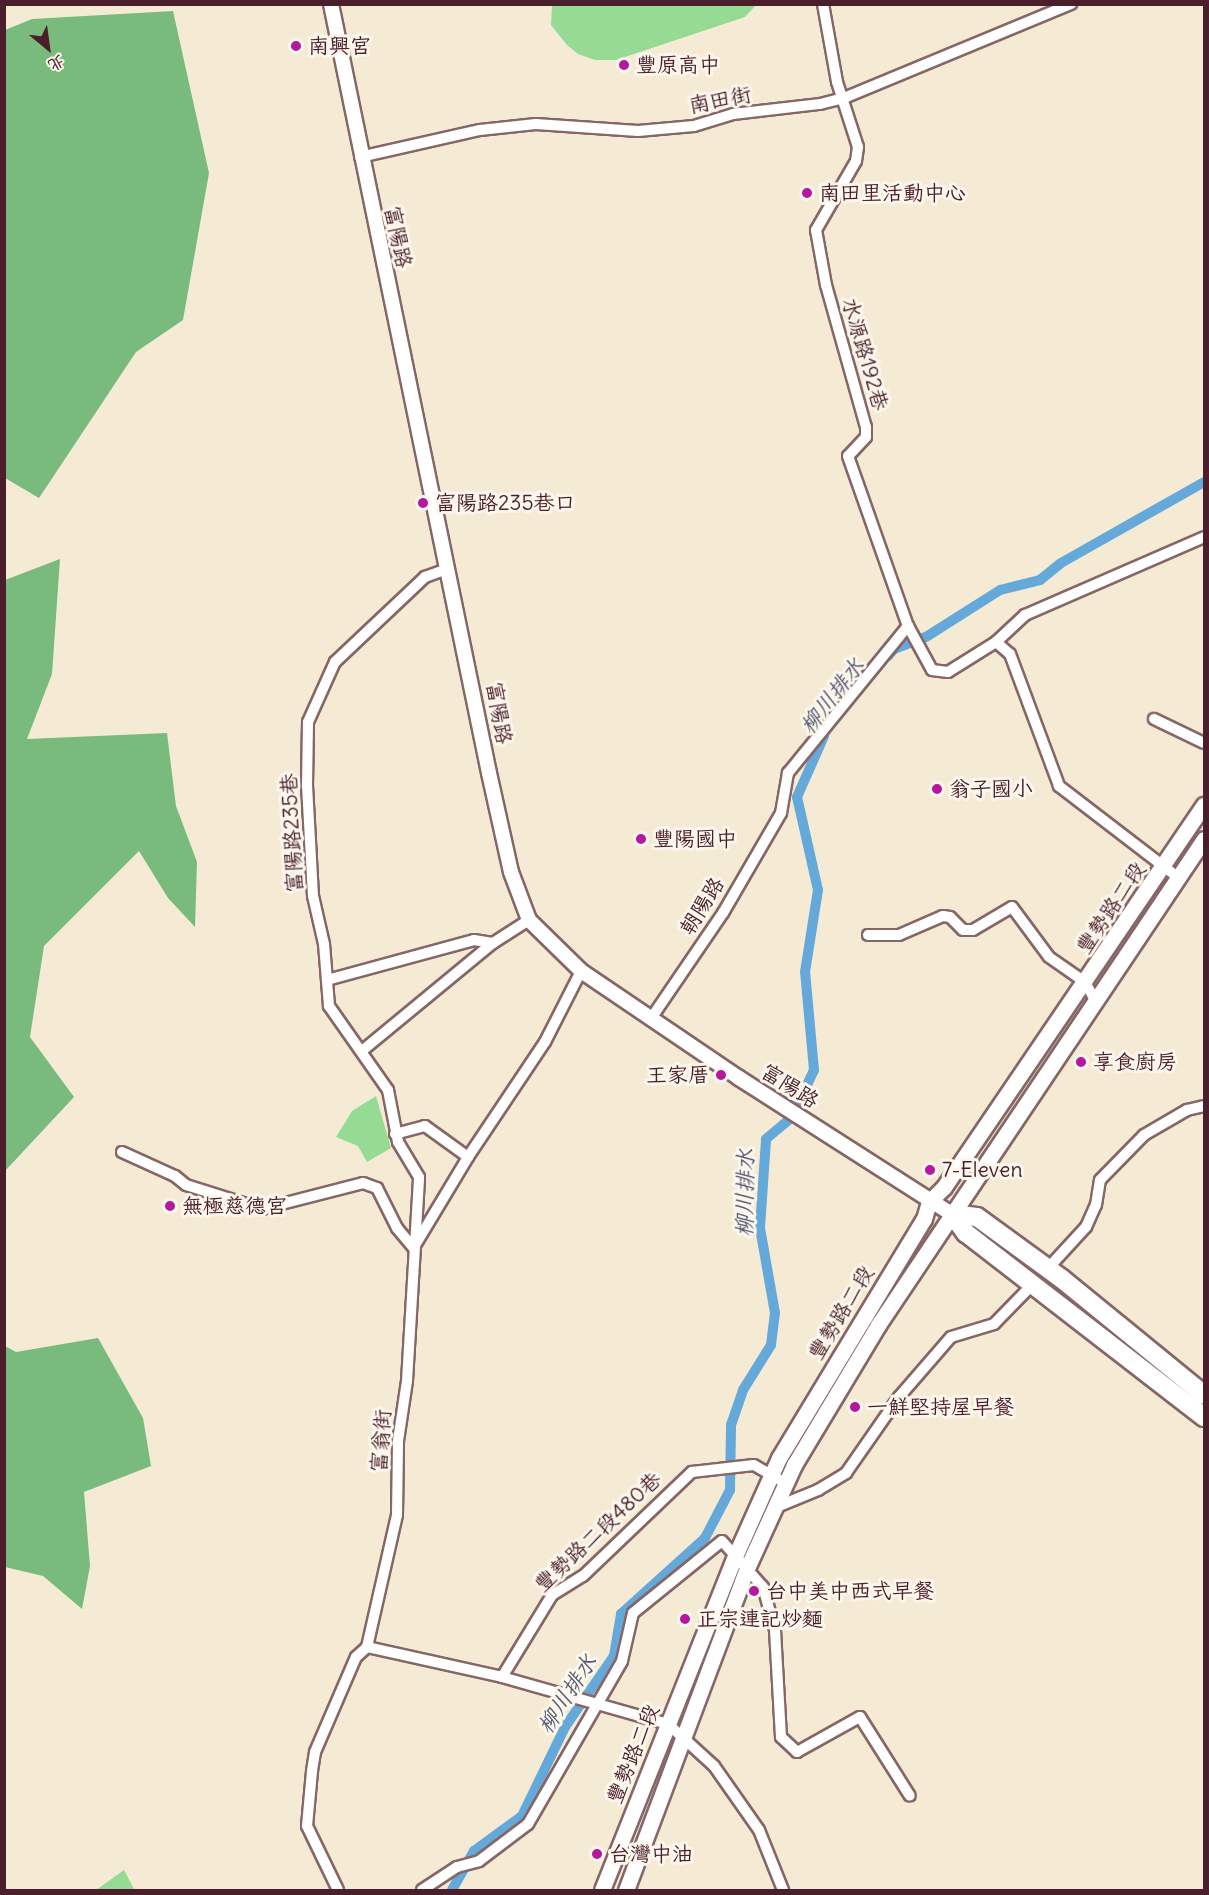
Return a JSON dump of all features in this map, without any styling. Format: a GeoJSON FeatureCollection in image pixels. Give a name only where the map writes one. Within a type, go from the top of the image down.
{"type":"FeatureCollection","features":[{"type":"Feature","properties":{"kind":"highway"},"geometry":{"type":"LineString","coordinates":[[952,1214],[977,1217],[1062,1279],[1204,1395]]}},
{"type":"Feature","properties":{"kind":"highway"},"geometry":{"type":"LineString","coordinates":[[952,1214],[966,1233],[1204,1417]]}},
{"type":"Feature","properties":{"kind":"main road","name":"豐勢路二段"},"geometry":{"type":"LineString","coordinates":[[603,1890],[736,1554],[771,1474],[924,1219],[929,1202],[944,1187],[1165,867],[1204,805]]}},
{"type":"Feature","properties":{"kind":"main road","name":"豐勢路二段"},"geometry":{"type":"LineString","coordinates":[[626,1890],[748,1566],[785,1483],[878,1325],[1204,839]]}},
{"type":"Feature","properties":{"kind":"street","name":"富陽路"},"geometry":{"type":"LineString","coordinates":[[331,4],[360,157],[511,872],[529,920],[581,971],[929,1202],[952,1214]]}},
{"type":"Feature","properties":{"kind":"street","name":"水源路192巷"},"geometry":{"type":"LineString","coordinates":[[823,4],[837,82],[858,147],[856,161],[816,230],[817,249],[866,426],[866,437],[848,456],[908,626],[932,670],[939,673],[996,642]]}},
{"type":"Feature","properties":{"kind":"street","name":"南田街"},"geometry":{"type":"LineString","coordinates":[[360,157],[480,130],[536,124],[638,131],[694,126],[733,114],[844,98],[1071,4]]}},
{"type":"Feature","properties":{"kind":"street"},"geometry":{"type":"LineString","coordinates":[[1179,878],[1059,786],[1010,654],[996,642],[1024,615],[1204,537]]}},
{"type":"Feature","properties":{"kind":"street","name":"富陽路235巷"},"geometry":{"type":"LineString","coordinates":[[414,1248],[419,1177],[395,1134],[387,1090],[363,1050],[329,1006],[313,896],[307,786],[308,722],[335,662],[425,577],[447,569]]}},
{"type":"Feature","properties":{"kind":"street","name":"朝陽路"},"geometry":{"type":"LineString","coordinates":[[652,1017],[723,913],[781,813],[788,773],[908,626]]}},
{"type":"Feature","properties":{"kind":"street"},"geometry":{"type":"LineString","coordinates":[[1154,719],[1204,742]]}},
{"type":"Feature","properties":{"kind":"street"},"geometry":{"type":"LineString","coordinates":[[868,935],[899,935],[943,916],[950,917],[963,930],[973,930],[1012,907],[1049,957],[1085,982],[1096,1002]]}},
{"type":"Feature","properties":{"kind":"street"},"geometry":{"type":"LineString","coordinates":[[363,1050],[493,944],[529,920]]}},
{"type":"Feature","properties":{"kind":"street"},"geometry":{"type":"LineString","coordinates":[[327,980],[474,940],[493,944]]}},
{"type":"Feature","properties":{"kind":"street","name":"富翁街"},"geometry":{"type":"LineString","coordinates":[[367,1647],[397,1515],[398,1440],[406,1381],[414,1248],[468,1157],[545,1042],[581,971]]}},
{"type":"Feature","properties":{"kind":"street"},"geometry":{"type":"LineString","coordinates":[[1051,1264],[1089,1222],[1100,1180],[1150,1131],[1187,1110],[1204,1106]]}},
{"type":"Feature","properties":{"kind":"street"},"geometry":{"type":"LineString","coordinates":[[395,1134],[425,1126],[468,1157]]}},
{"type":"Feature","properties":{"kind":"street"},"geometry":{"type":"LineString","coordinates":[[122,1152],[175,1176],[186,1185],[262,1209],[363,1183],[377,1188],[397,1228],[414,1248]]}},
{"type":"Feature","properties":{"kind":"street"},"geometry":{"type":"LineString","coordinates":[[774,1508],[809,1494],[846,1473],[913,1379],[951,1336],[994,1324],[1029,1288]]}},
{"type":"Feature","properties":{"kind":"street","name":"豐勢路二段480巷"},"geometry":{"type":"LineString","coordinates":[[502,1677],[552,1595],[583,1576],[692,1472],[754,1465],[785,1483]]}},
{"type":"Feature","properties":{"kind":"street"},"geometry":{"type":"LineString","coordinates":[[422,1890],[457,1868],[479,1861],[528,1824],[595,1701],[622,1661],[633,1613],[722,1541],[748,1566],[764,1587],[775,1630],[781,1737],[797,1752],[860,1717],[910,1796]]}},
{"type":"Feature","properties":{"kind":"street"},"geometry":{"type":"LineString","coordinates":[[338,1890],[308,1826],[312,1771],[315,1752],[356,1657],[367,1647],[502,1677],[595,1701],[669,1724],[714,1766],[759,1830],[783,1890]]}},
{"type":"Feature","properties":{"kind":"green space"},"geometry":{"type":"Polygon","coordinates":[[[552,4],[756,5],[745,17],[616,60],[595,60],[578,54],[567,45],[551,25],[552,4]]]}},
{"type":"Feature","properties":{"kind":"green space"},"geometry":{"type":"Polygon","coordinates":[[[173,11],[209,173],[183,320],[136,352],[39,498],[5,478],[5,30],[32,19],[173,11]]]}},
{"type":"Feature","properties":{"kind":"green space"},"geometry":{"type":"Polygon","coordinates":[[[60,559],[52,674],[27,739],[167,733],[176,806],[197,862],[195,927],[168,898],[139,851],[44,946],[30,1037],[74,1097],[5,1171],[5,580],[60,559]]]}},
{"type":"Feature","properties":{"kind":"green space"},"geometry":{"type":"Polygon","coordinates":[[[376,1096],[391,1148],[367,1162],[358,1146],[336,1137],[352,1111],[376,1096]]]}},
{"type":"Feature","properties":{"kind":"green space"},"geometry":{"type":"Polygon","coordinates":[[[98,1338],[143,1418],[151,1466],[84,1492],[90,1566],[82,1609],[43,1576],[5,1567],[5,1346],[16,1352],[98,1338]]]}},
{"type":"Feature","properties":{"kind":"green space"},"geometry":{"type":"Polygon","coordinates":[[[124,1870],[134,1889],[149,1890],[96,1890],[124,1870]]]}},
{"type":"Feature","properties":{"kind":"waterway","name":"柳川排水"},"geometry":{"type":"LineString","coordinates":[[888,656],[894,649],[926,637],[1000,590],[1040,580],[1061,563],[1204,482]]}},
{"type":"Feature","properties":{"kind":"waterway","name":"柳川排水"},"geometry":{"type":"LineString","coordinates":[[452,1890],[474,1851],[522,1816],[565,1727],[614,1656],[621,1614],[705,1538],[730,1490],[731,1425],[743,1390],[771,1345],[775,1313],[760,1228],[766,1139],[792,1117],[814,1070],[805,972],[818,890],[797,797],[824,736]]}},
{"type":"Feature","properties":{"kind":"place","name":"南興宮"},"geometry":{"type":"Point","coordinates":[296,46]}},
{"type":"Feature","properties":{"kind":"place","name":"豐原高中"},"geometry":{"type":"Point","coordinates":[624,65]}},
{"type":"Feature","properties":{"kind":"place","name":"南田里活動中心"},"geometry":{"type":"Point","coordinates":[807,193]}},
{"type":"Feature","properties":{"kind":"place","name":"富陽路235巷口"},"geometry":{"type":"Point","coordinates":[423,503]}},
{"type":"Feature","properties":{"kind":"place","name":"翁子國小"},"geometry":{"type":"Point","coordinates":[937,789]}},
{"type":"Feature","properties":{"kind":"place","name":"豐陽國中"},"geometry":{"type":"Point","coordinates":[641,839]}},
{"type":"Feature","properties":{"kind":"place","name":"享食廚房"},"geometry":{"type":"Point","coordinates":[1081,1062]}},
{"type":"Feature","properties":{"kind":"place","name":"王家厝"},"geometry":{"type":"Point","coordinates":[721,1075]}},
{"type":"Feature","properties":{"kind":"place","name":"7-Eleven"},"geometry":{"type":"Point","coordinates":[930,1170]}},
{"type":"Feature","properties":{"kind":"place","name":"無極慈德宮"},"geometry":{"type":"Point","coordinates":[170,1206]}},
{"type":"Feature","properties":{"kind":"place","name":"一鮮堅持屋早餐"},"geometry":{"type":"Point","coordinates":[855,1407]}},
{"type":"Feature","properties":{"kind":"place","name":"台中美中西式早餐"},"geometry":{"type":"Point","coordinates":[754,1591]}},
{"type":"Feature","properties":{"kind":"place","name":"正宗連記炒麵"},"geometry":{"type":"Point","coordinates":[685,1619]}},
{"type":"Feature","properties":{"kind":"place","name":"台灣中油"},"geometry":{"type":"Point","coordinates":[597,1854]}}]}
